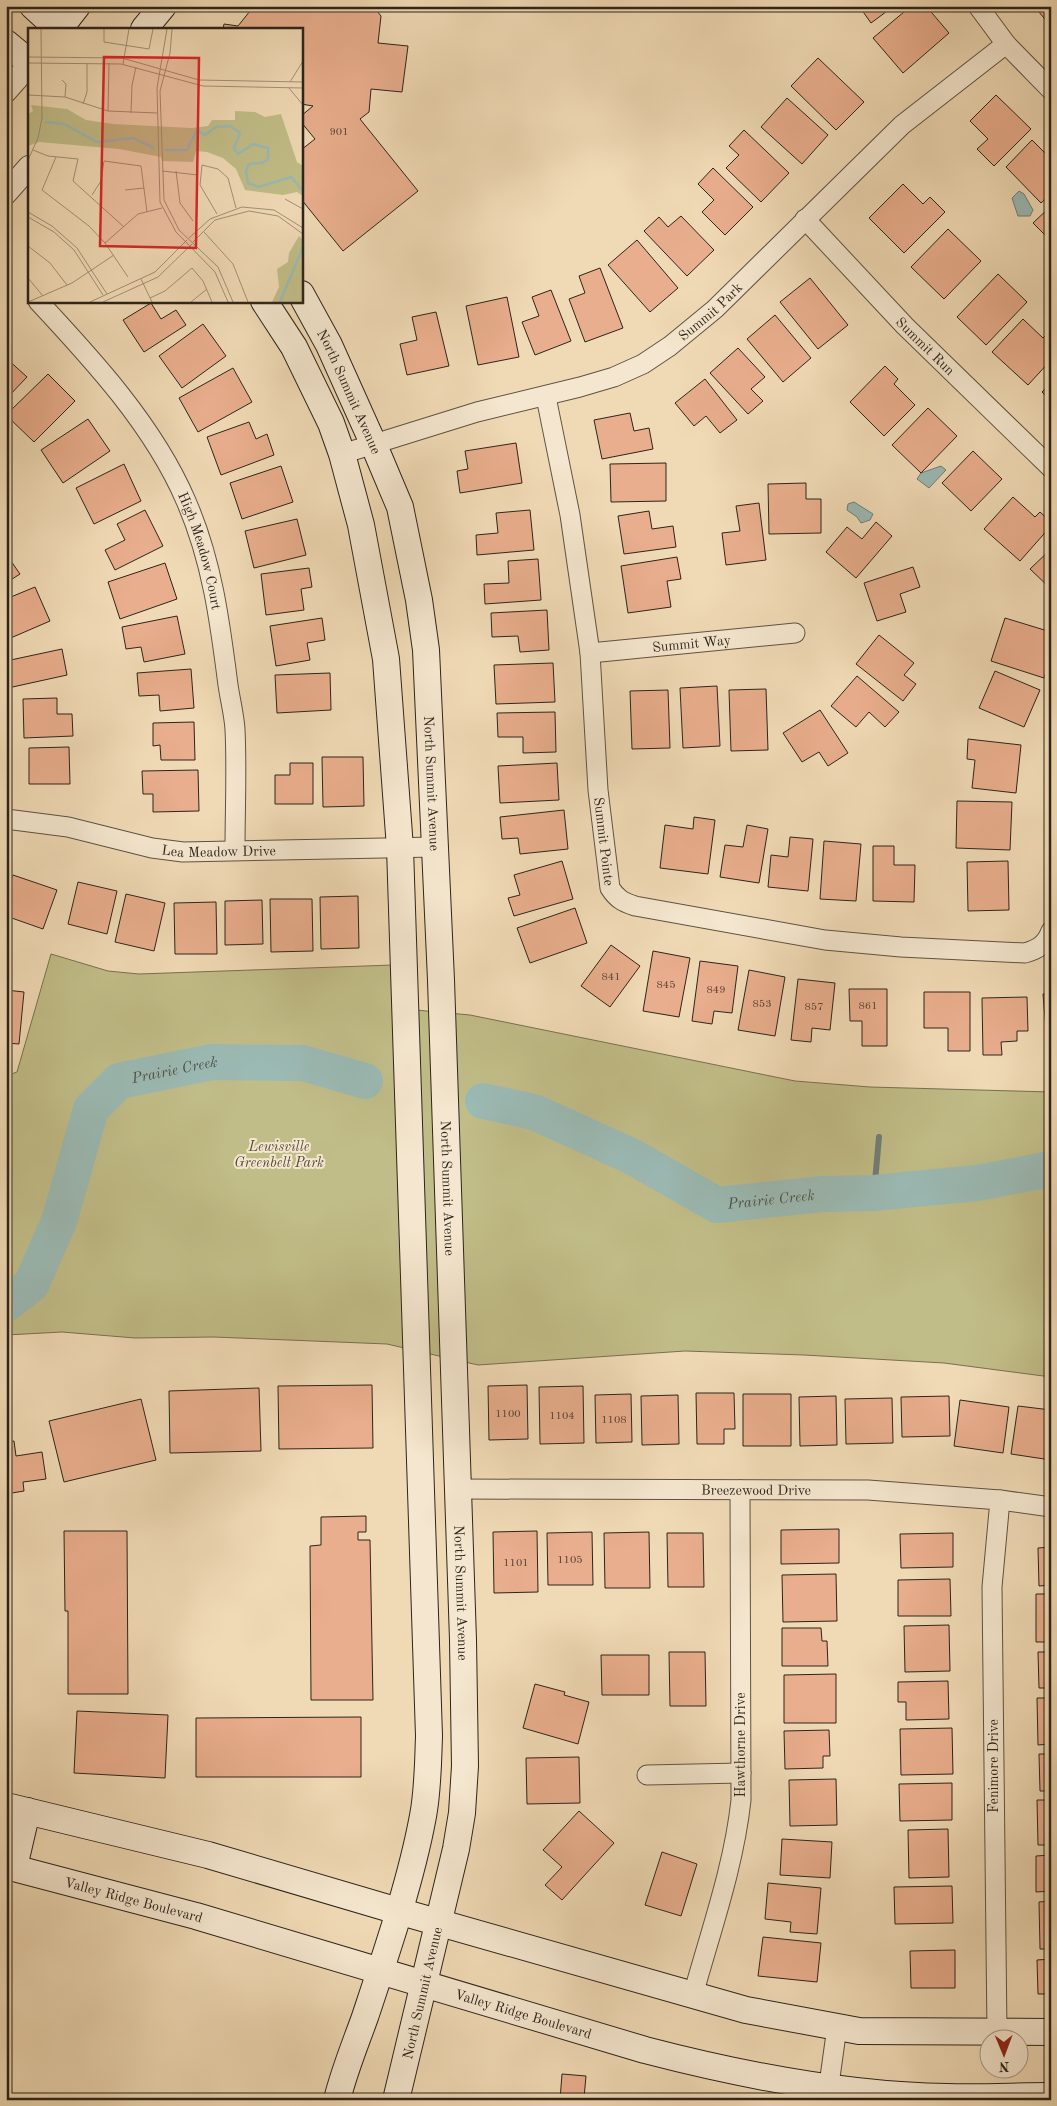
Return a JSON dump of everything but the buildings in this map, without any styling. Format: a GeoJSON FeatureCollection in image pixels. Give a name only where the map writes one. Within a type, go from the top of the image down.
{"type":"FeatureCollection","features":[{"type":"Feature","properties":{"kind":"main road"},"geometry":{"type":"LineString","coordinates":[[33,6],[58,28]]}},
{"type":"Feature","properties":{"kind":"main road"},"geometry":{"type":"LineString","coordinates":[[60,28],[77,6]]}},
{"type":"Feature","properties":{"kind":"main road"},"geometry":{"type":"LineString","coordinates":[[145,28],[163,6]]}},
{"type":"Feature","properties":{"kind":"main road"},"geometry":{"type":"LineString","coordinates":[[6,43],[28,63]]}},
{"type":"Feature","properties":{"kind":"main road","name":"North Summit Avenue"},"geometry":{"type":"LineString","coordinates":[[302,296],[329,345],[400,507],[420,600],[426,650],[436,846],[466,1766],[462,1813],[456,1848],[396,2100]]}},
{"type":"Feature","properties":{"kind":"main road"},"geometry":{"type":"LineString","coordinates":[[265,302],[294,348],[331,423],[342,454],[361,525],[386,659],[400,848],[429,1736],[423,1815],[398,1911],[342,2079],[337,2100]]}},
{"type":"Feature","properties":{"kind":"main road"},"geometry":{"type":"LineString","coordinates":[[10,1867],[17,1808],[208,1854],[398,1911],[746,2010],[859,2031],[980,2033]]}},
{"type":"Feature","properties":{"kind":"main road","name":"Valley Ridge Boulevard"},"geometry":{"type":"LineString","coordinates":[[10,1867],[196,1916],[653,2052],[828,2093],[947,2097],[1051,2096]]}},
{"type":"Feature","properties":{"kind":"main road"},"geometry":{"type":"LineString","coordinates":[[1030,2032],[1051,2032]]}},
{"type":"Feature","properties":{"kind":"street"},"geometry":{"type":"LineString","coordinates":[[978,6],[1006,44],[1051,90]]}},
{"type":"Feature","properties":{"kind":"street","name":"Summit Park"},"geometry":{"type":"LineString","coordinates":[[342,454],[477,412],[546,396],[614,377],[643,364],[670,346],[715,309],[902,125],[1006,44]]}},
{"type":"Feature","properties":{"kind":"street"},"geometry":{"type":"LineString","coordinates":[[6,91],[28,65]]}},
{"type":"Feature","properties":{"kind":"street"},"geometry":{"type":"LineString","coordinates":[[6,194],[28,168]]}},
{"type":"Feature","properties":{"kind":"street","name":"Summit Run"},"geometry":{"type":"LineString","coordinates":[[805,220],[904,326],[1051,468]]}},
{"type":"Feature","properties":{"kind":"street","name":"High Meadow Court"},"geometry":{"type":"LineString","coordinates":[[39,302],[82,349],[126,403],[153,440],[186,501],[210,569],[223,637],[235,728],[235,850]]}},
{"type":"Feature","properties":{"kind":"street","name":"Summit Pointe"},"geometry":{"type":"LineString","coordinates":[[546,396],[570,515],[590,653],[598,790],[610,888],[615,896],[623,902],[825,940],[922,949],[1025,953],[1037,950],[1047,940],[1051,930]]}},
{"type":"Feature","properties":{"kind":"street","name":"Summit Way"},"geometry":{"type":"LineString","coordinates":[[590,653],[795,633]]}},
{"type":"Feature","properties":{"kind":"street","name":"Lea Meadow Drive"},"geometry":{"type":"LineString","coordinates":[[6,819],[68,826],[152,848],[183,852],[436,846]]}},
{"type":"Feature","properties":{"kind":"street","name":"Breezewood Drive"},"geometry":{"type":"LineString","coordinates":[[458,1489],[868,1490],[1000,1500],[1051,1507]]}},
{"type":"Feature","properties":{"kind":"street","name":"Hawthorne Drive"},"geometry":{"type":"LineString","coordinates":[[693,1995],[732,1857],[738,1825],[741,1773],[740,1490]]}},
{"type":"Feature","properties":{"kind":"street","name":"Fenimore Drive"},"geometry":{"type":"LineString","coordinates":[[997,2028],[992,1587],[1000,1500]]}},
{"type":"Feature","properties":{"kind":"street"},"geometry":{"type":"LineString","coordinates":[[647,1775],[741,1773]]}},
{"type":"Feature","properties":{"kind":"street"},"geometry":{"type":"LineString","coordinates":[[828,2093],[836,2027]]}},
{"type":"Feature","properties":{"kind":"green space","name":"Lewisville Greenbelt Park"},"geometry":{"type":"Polygon","coordinates":[[[51,954],[108,971],[139,974],[393,965],[394,1008],[470,1015],[795,1081],[870,1087],[1051,1092],[1051,1377],[944,1363],[804,1355],[685,1351],[478,1365],[387,1344],[214,1337],[135,1338],[62,1332],[6,1335],[6,1076],[17,1072],[51,954]]]}},
{"type":"Feature","properties":{"kind":"water"},"geometry":{"type":"Polygon","coordinates":[[[1019,191],[1024,194],[1033,210],[1030,216],[1018,216],[1012,198],[1019,191]]]}},
{"type":"Feature","properties":{"kind":"water"},"geometry":{"type":"Polygon","coordinates":[[[941,466],[946,470],[929,488],[917,479],[921,473],[941,466]]]}},
{"type":"Feature","properties":{"kind":"water"},"geometry":{"type":"Polygon","coordinates":[[[854,502],[873,514],[870,520],[861,523],[857,517],[847,510],[848,504],[854,502]]]}},
{"type":"Feature","properties":{"kind":"waterway","name":"Prairie Creek"},"geometry":{"type":"LineString","coordinates":[[6,1304],[31,1285],[59,1221],[91,1109],[119,1081],[212,1062],[303,1063],[365,1081]]}},
{"type":"Feature","properties":{"kind":"waterway","name":"Prairie Creek"},"geometry":{"type":"LineString","coordinates":[[483,1101],[534,1112],[631,1156],[717,1205],[822,1194],[874,1193],[977,1183],[1051,1169]]}},
{"type":"Feature","properties":{"kind":"waterway"},"geometry":{"type":"LineString","coordinates":[[874,1193],[879,1137]]}}]}
